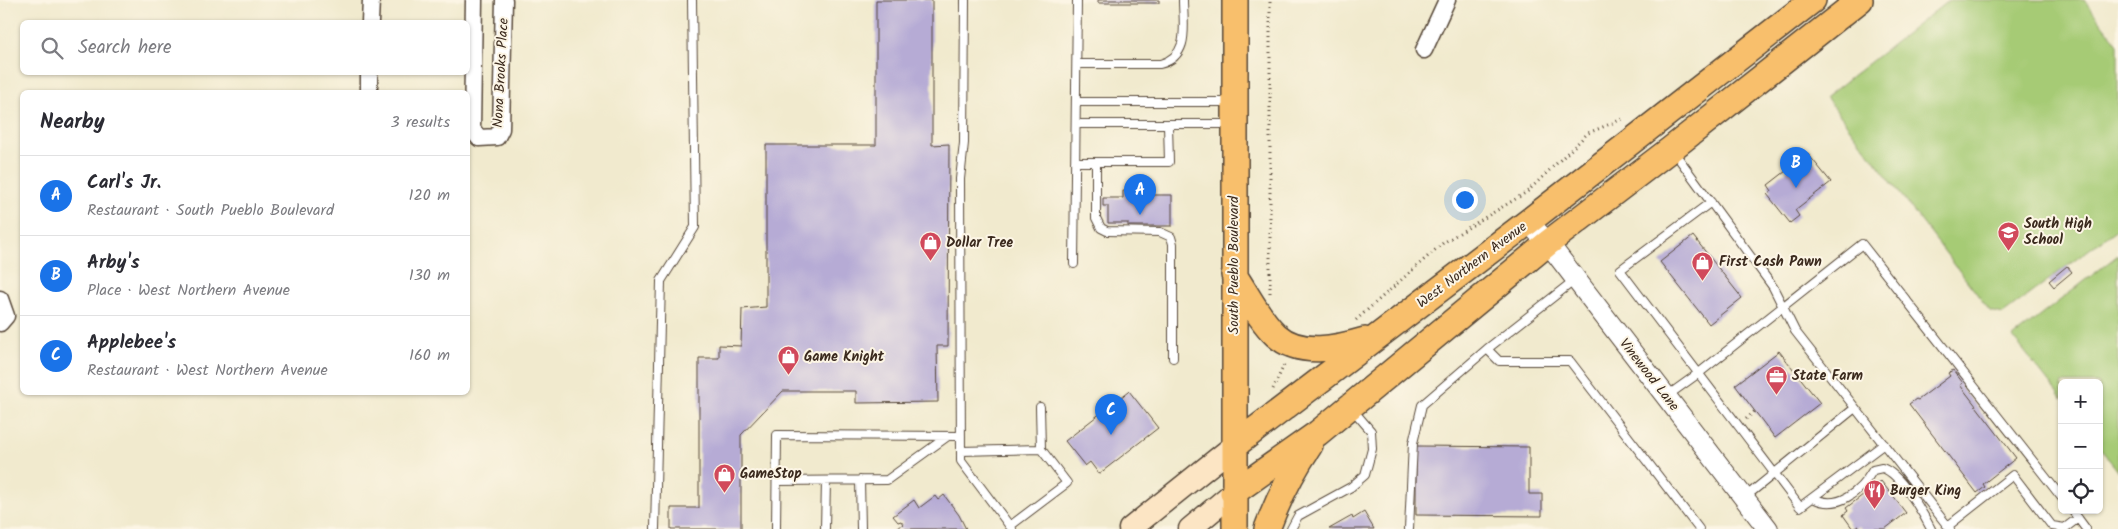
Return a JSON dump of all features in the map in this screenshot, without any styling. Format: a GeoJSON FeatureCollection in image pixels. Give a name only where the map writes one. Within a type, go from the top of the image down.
{"type":"FeatureCollection","features":[{"type":"Feature","properties":{"kind":"main road","name":"South Pueblo Boulevard"},"geometry":{"type":"LineString","coordinates":[[1235,0],[1235,445],[1233,493],[1235,529]]}},
{"type":"Feature","properties":{"kind":"main road","name":"West Northern Avenue"},"geometry":{"type":"LineString","coordinates":[[1130,529],[1235,445],[1528,222],[1812,0]]}},
{"type":"Feature","properties":{"kind":"main road","name":"West Northern Avenue"},"geometry":{"type":"LineString","coordinates":[[1190,529],[1233,493],[1318,433],[1548,243],[1672,149],[1858,1]]}},
{"type":"Feature","properties":{"kind":"main road"},"geometry":{"type":"LineString","coordinates":[[1234,274],[1277,336],[1293,345],[1307,348],[1340,348],[1378,336]]}},
{"type":"Feature","properties":{"kind":"main road"},"geometry":{"type":"LineString","coordinates":[[1267,529],[1277,500],[1289,477],[1318,433]]}},
{"type":"Feature","properties":{"kind":"street"},"geometry":{"type":"LineString","coordinates":[[370,20],[371,0]]}},
{"type":"Feature","properties":{"kind":"street","name":"Nona Brooks Place"},"geometry":{"type":"LineString","coordinates":[[474,0],[472,129],[479,138],[497,137],[501,129],[504,0]]}},
{"type":"Feature","properties":{"kind":"street"},"geometry":{"type":"LineString","coordinates":[[1424,50],[1447,0]]}},
{"type":"Feature","properties":{"kind":"street"},"geometry":{"type":"LineString","coordinates":[[369,75],[369,90]]}},
{"type":"Feature","properties":{"kind":"street","name":"Vinewood Lane"},"geometry":{"type":"LineString","coordinates":[[1528,222],[1548,243],[1768,529]]}},
{"type":"Feature","properties":{"kind":"street"},"geometry":{"type":"LineString","coordinates":[[0,299],[6,316],[0,323]]}},
{"type":"Feature","properties":{"kind":"lane"},"geometry":{"type":"LineString","coordinates":[[655,529],[661,281],[695,227],[692,0]]}},
{"type":"Feature","properties":{"kind":"lane"},"geometry":{"type":"LineString","coordinates":[[965,0],[964,143],[960,179],[962,461],[1011,528],[1067,483],[1041,449],[1040,407]]}},
{"type":"Feature","properties":{"kind":"lane"},"geometry":{"type":"LineString","coordinates":[[1074,264],[1077,0]]}},
{"type":"Feature","properties":{"kind":"lane"},"geometry":{"type":"LineString","coordinates":[[1077,64],[1160,64],[1169,61],[1180,51],[1183,0]]}},
{"type":"Feature","properties":{"kind":"lane"},"geometry":{"type":"LineString","coordinates":[[1077,102],[1234,113]]}},
{"type":"Feature","properties":{"kind":"lane"},"geometry":{"type":"LineString","coordinates":[[1076,124],[1168,124],[1234,113]]}},
{"type":"Feature","properties":{"kind":"lane"},"geometry":{"type":"LineString","coordinates":[[1076,162],[1168,162],[1168,124]]}},
{"type":"Feature","properties":{"kind":"lane"},"geometry":{"type":"LineString","coordinates":[[1672,149],[1773,287],[1795,330],[1949,528],[2013,475],[2050,528],[2065,528],[2078,518]]}},
{"type":"Feature","properties":{"kind":"lane"},"geometry":{"type":"LineString","coordinates":[[1096,162],[1097,224],[1107,231],[1160,232],[1166,233],[1171,237],[1173,244],[1173,358]]}},
{"type":"Feature","properties":{"kind":"lane"},"geometry":{"type":"LineString","coordinates":[[1711,202],[1620,270],[1800,507],[1884,444]]}},
{"type":"Feature","properties":{"kind":"lane"},"geometry":{"type":"LineString","coordinates":[[1666,396],[1699,373],[1862,244],[2058,493]]}},
{"type":"Feature","properties":{"kind":"lane"},"geometry":{"type":"LineString","coordinates":[[1409,529],[1413,443],[1422,405],[1487,349],[1576,280]]}},
{"type":"Feature","properties":{"kind":"lane"},"geometry":{"type":"LineString","coordinates":[[1487,349],[1499,361],[1570,361],[1699,529]]}},
{"type":"Feature","properties":{"kind":"lane"},"geometry":{"type":"LineString","coordinates":[[1291,529],[1298,516],[1351,488],[1365,475],[1372,449],[1371,432],[1350,407]]}},
{"type":"Feature","properties":{"kind":"lane"},"geometry":{"type":"LineString","coordinates":[[1744,498],[1776,474],[1855,408]]}},
{"type":"Feature","properties":{"kind":"lane"},"geometry":{"type":"LineString","coordinates":[[776,529],[777,435],[961,436]]}},
{"type":"Feature","properties":{"kind":"lane"},"geometry":{"type":"LineString","coordinates":[[777,481],[887,480],[949,436]]}},
{"type":"Feature","properties":{"kind":"lane"},"geometry":{"type":"LineString","coordinates":[[962,451],[1041,449]]}},
{"type":"Feature","properties":{"kind":"lane"},"geometry":{"type":"LineString","coordinates":[[1812,498],[1822,502],[1836,502],[1845,499],[1864,484],[1873,470],[1882,468],[1892,474],[1923,512],[1931,529]]}},
{"type":"Feature","properties":{"kind":"lane"},"geometry":{"type":"LineString","coordinates":[[825,529],[826,480]]}},
{"type":"Feature","properties":{"kind":"lane"},"geometry":{"type":"LineString","coordinates":[[860,480],[861,529]]}},
{"type":"Feature","properties":{"kind":"lane"},"geometry":{"type":"LineString","coordinates":[[2075,514],[2086,529]]}},
{"type":"Feature","properties":{"kind":"path"},"geometry":{"type":"LineString","coordinates":[[1270,0],[1270,300]]}},
{"type":"Feature","properties":{"kind":"path"},"geometry":{"type":"LineString","coordinates":[[1349,326],[1442,243],[1527,192],[1588,133],[1634,115]]}},
{"type":"Feature","properties":{"kind":"path"},"geometry":{"type":"LineString","coordinates":[[1271,393],[1288,356]]}},
{"type":"Feature","properties":{"kind":"green space","name":"South High School"},"geometry":{"type":"Polygon","coordinates":[[[1949,0],[2084,0],[2118,44],[2118,228],[2003,314],[1990,311],[1826,97],[1949,0]]]}},
{"type":"Feature","properties":{"kind":"green space"},"geometry":{"type":"Polygon","coordinates":[[[2118,255],[2118,471],[2103,452],[2103,379],[2058,379],[2058,394],[2013,337],[2118,255]]]}},
{"type":"Feature","properties":{"kind":"building"},"geometry":{"type":"Polygon","coordinates":[[[876,0],[932,0],[932,145],[949,144],[948,346],[937,346],[938,402],[856,403],[856,391],[783,391],[741,435],[741,529],[671,529],[671,508],[699,508],[699,358],[719,358],[719,345],[741,346],[742,309],[766,307],[766,145],[876,145],[876,0]]]}},
{"type":"Feature","properties":{"kind":"building"},"geometry":{"type":"Polygon","coordinates":[[[1098,0],[1159,0],[1159,3],[1098,3],[1098,0]]]}},
{"type":"Feature","properties":{"kind":"building"},"geometry":{"type":"Polygon","coordinates":[[[1808,154],[1831,182],[1795,210],[1799,216],[1790,223],[1767,194],[1772,191],[1768,185],[1808,154]]]}},
{"type":"Feature","properties":{"kind":"building"},"geometry":{"type":"Polygon","coordinates":[[[1123,191],[1152,191],[1151,195],[1172,195],[1172,226],[1128,226],[1128,223],[1108,223],[1108,206],[1103,206],[1103,198],[1123,198],[1123,191]]]}},
{"type":"Feature","properties":{"kind":"building"},"geometry":{"type":"Polygon","coordinates":[[[1693,236],[1742,298],[1709,324],[1660,262],[1693,236]]]}},
{"type":"Feature","properties":{"kind":"building"},"geometry":{"type":"Polygon","coordinates":[[[2067,266],[2072,272],[2054,287],[2049,281],[2067,266]]]}},
{"type":"Feature","properties":{"kind":"building"},"geometry":{"type":"Polygon","coordinates":[[[1779,351],[1820,403],[1775,438],[1735,385],[1779,351]]]}},
{"type":"Feature","properties":{"kind":"building"},"geometry":{"type":"Polygon","coordinates":[[[1953,370],[1963,383],[1960,385],[2016,458],[1983,484],[1985,487],[1977,493],[1909,404],[1916,399],[1918,400],[1950,376],[1948,373],[1953,370]]]}},
{"type":"Feature","properties":{"kind":"building"},"geometry":{"type":"Polygon","coordinates":[[[1129,391],[1158,428],[1099,474],[1090,462],[1085,466],[1065,441],[1129,391]]]}},
{"type":"Feature","properties":{"kind":"building"},"geometry":{"type":"Polygon","coordinates":[[[1416,446],[1529,447],[1529,494],[1542,494],[1542,516],[1416,515],[1416,446]]]}},
{"type":"Feature","properties":{"kind":"building"},"geometry":{"type":"Polygon","coordinates":[[[1881,481],[1906,513],[1885,529],[1861,529],[1859,526],[1853,529],[1843,515],[1848,511],[1846,508],[1881,481]]]}},
{"type":"Feature","properties":{"kind":"building"},"geometry":{"type":"Polygon","coordinates":[[[944,495],[959,515],[966,529],[897,529],[903,524],[901,521],[898,522],[893,516],[914,500],[919,508],[935,496],[938,500],[944,495]]]}},
{"type":"Feature","properties":{"kind":"building"},"geometry":{"type":"Polygon","coordinates":[[[1364,512],[1374,529],[1329,529],[1352,516],[1353,519],[1364,512]]]}},
{"type":"Feature","properties":{"kind":"place","name":"Arby's"},"geometry":{"type":"Point","coordinates":[1796,188]}},
{"type":"Feature","properties":{"kind":"place","name":"Carl's Jr."},"geometry":{"type":"Point","coordinates":[1140,215]}},
{"type":"Feature","properties":{"kind":"place","name":"South High School"},"geometry":{"type":"Point","coordinates":[2008,251]}},
{"type":"Feature","properties":{"kind":"place","name":"Dollar Tree"},"geometry":{"type":"Point","coordinates":[930,262]}},
{"type":"Feature","properties":{"kind":"place","name":"First Cash Pawn"},"geometry":{"type":"Point","coordinates":[1703,281]}},
{"type":"Feature","properties":{"kind":"place","name":"Game Knight"},"geometry":{"type":"Point","coordinates":[788,376]}},
{"type":"Feature","properties":{"kind":"place","name":"State Farm"},"geometry":{"type":"Point","coordinates":[1776,395]}},
{"type":"Feature","properties":{"kind":"place","name":"Applebee's"},"geometry":{"type":"Point","coordinates":[1111,435]}},
{"type":"Feature","properties":{"kind":"place","name":"GameStop"},"geometry":{"type":"Point","coordinates":[724,493]}},
{"type":"Feature","properties":{"kind":"place","name":"Burger King"},"geometry":{"type":"Point","coordinates":[1874,510]}}]}
